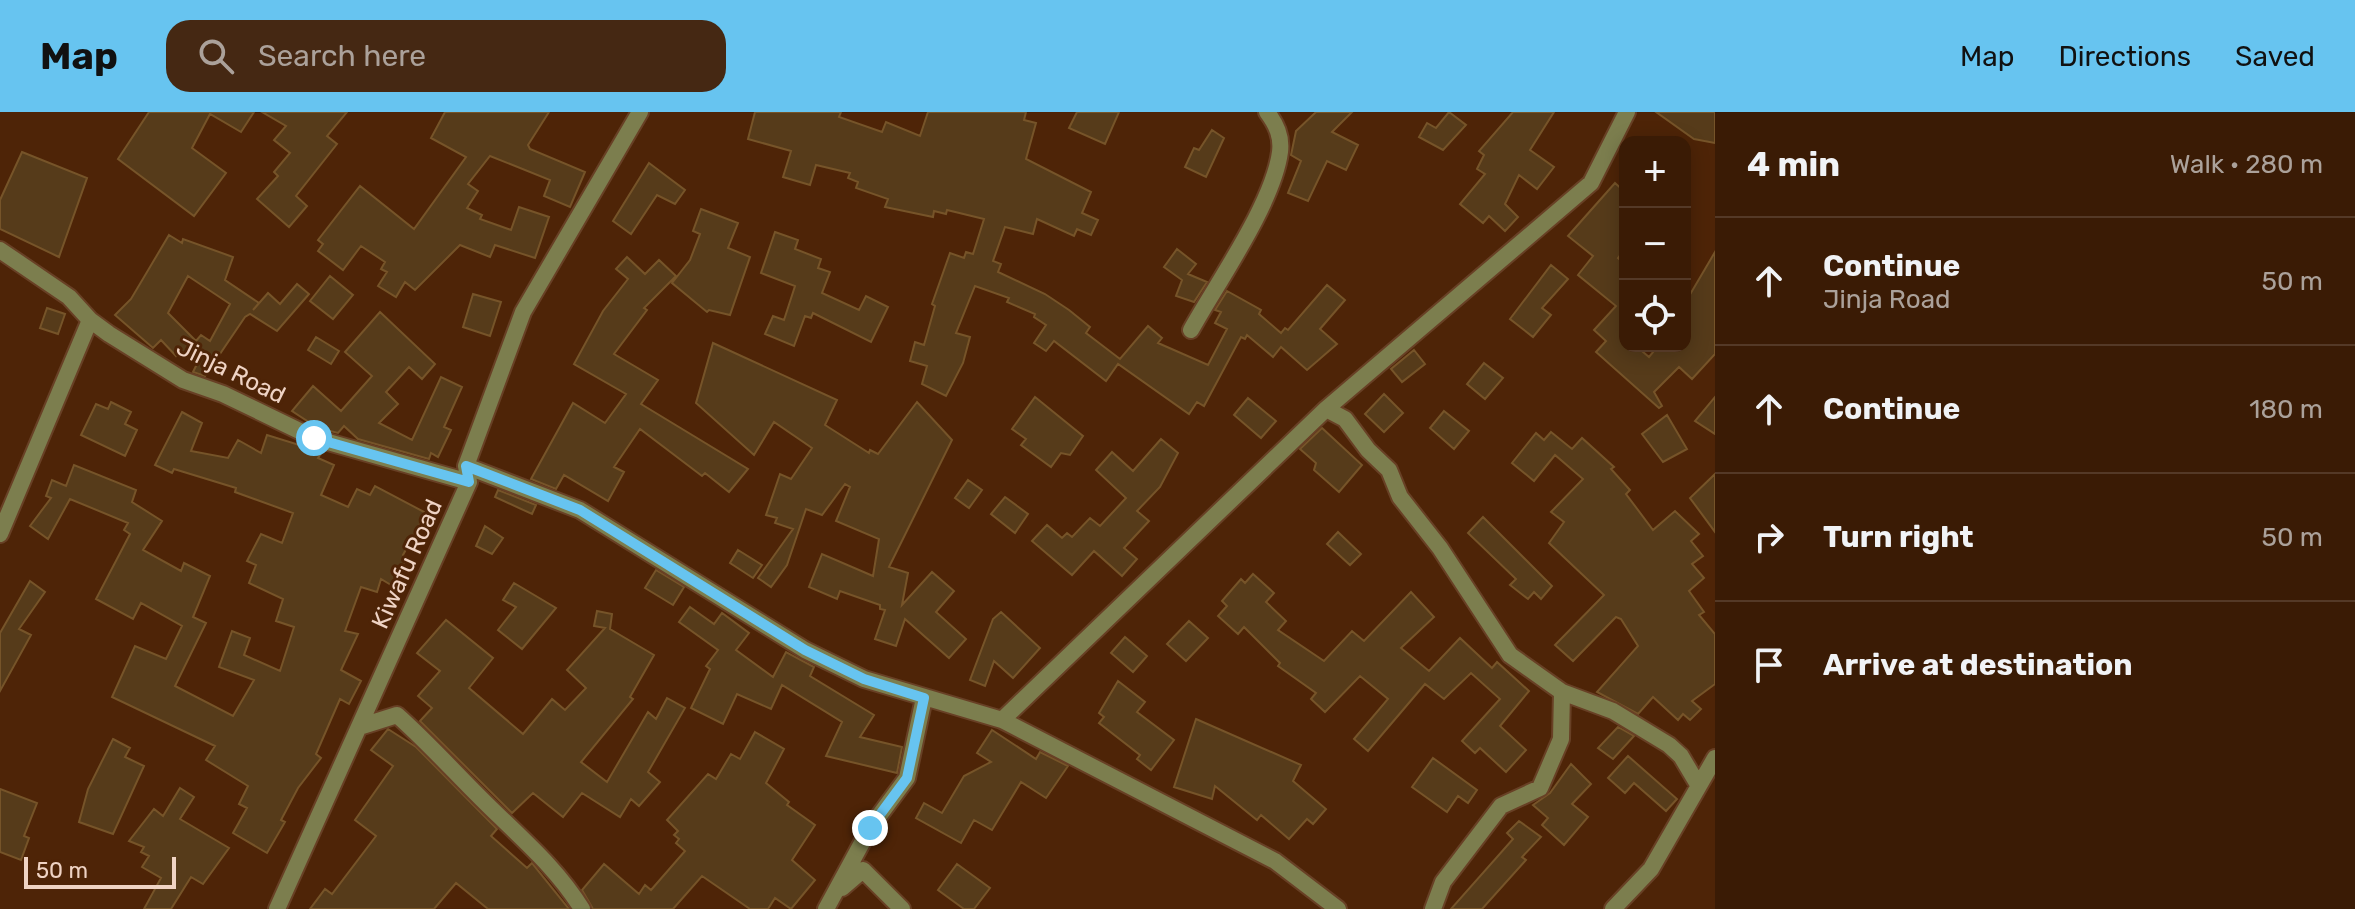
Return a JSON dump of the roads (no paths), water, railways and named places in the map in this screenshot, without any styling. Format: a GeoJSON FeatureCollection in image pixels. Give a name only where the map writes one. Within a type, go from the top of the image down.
{"type":"FeatureCollection","features":[{"type":"Feature","properties":{"kind":"street","name":"Kiwafu Road"},"geometry":{"type":"LineString","coordinates":[[277,909],[468,474],[523,312],[640,112]]}},
{"type":"Feature","properties":{"kind":"street"},"geometry":{"type":"LineString","coordinates":[[1191,330],[1270,185],[1280,151],[1278,126],[1267,112]]}},
{"type":"Feature","properties":{"kind":"street"},"geometry":{"type":"LineString","coordinates":[[1002,720],[1326,409],[1591,183],[1627,112]]}},
{"type":"Feature","properties":{"kind":"street","name":"Jinja Road"},"geometry":{"type":"LineString","coordinates":[[0,250],[69,297],[90,320],[183,380],[223,394],[314,438],[468,474],[580,510],[805,650],[864,679],[1002,720],[1275,861],[1338,909]]}},
{"type":"Feature","properties":{"kind":"street"},"geometry":{"type":"LineString","coordinates":[[0,534],[90,320]]}},
{"type":"Feature","properties":{"kind":"street"},"geometry":{"type":"LineString","coordinates":[[1326,409],[1345,419],[1368,450],[1389,470],[1400,497],[1440,548],[1510,655],[1562,692],[1613,711],[1669,745],[1681,756],[1697,783]]}},
{"type":"Feature","properties":{"kind":"street"},"geometry":{"type":"LineString","coordinates":[[1433,909],[1443,882],[1501,806],[1540,788],[1561,739],[1562,692]]}},
{"type":"Feature","properties":{"kind":"street"},"geometry":{"type":"LineString","coordinates":[[830,902],[870,828],[907,778],[924,698]]}},
{"type":"Feature","properties":{"kind":"street"},"geometry":{"type":"LineString","coordinates":[[359,727],[397,715],[442,755],[497,815],[533,847],[564,880],[582,909]]}},
{"type":"Feature","properties":{"kind":"street"},"geometry":{"type":"LineString","coordinates":[[1613,909],[1651,869],[1697,783],[1715,758]]}},
{"type":"Feature","properties":{"kind":"street"},"geometry":{"type":"LineString","coordinates":[[830,902],[863,870],[902,909]]}}]}
